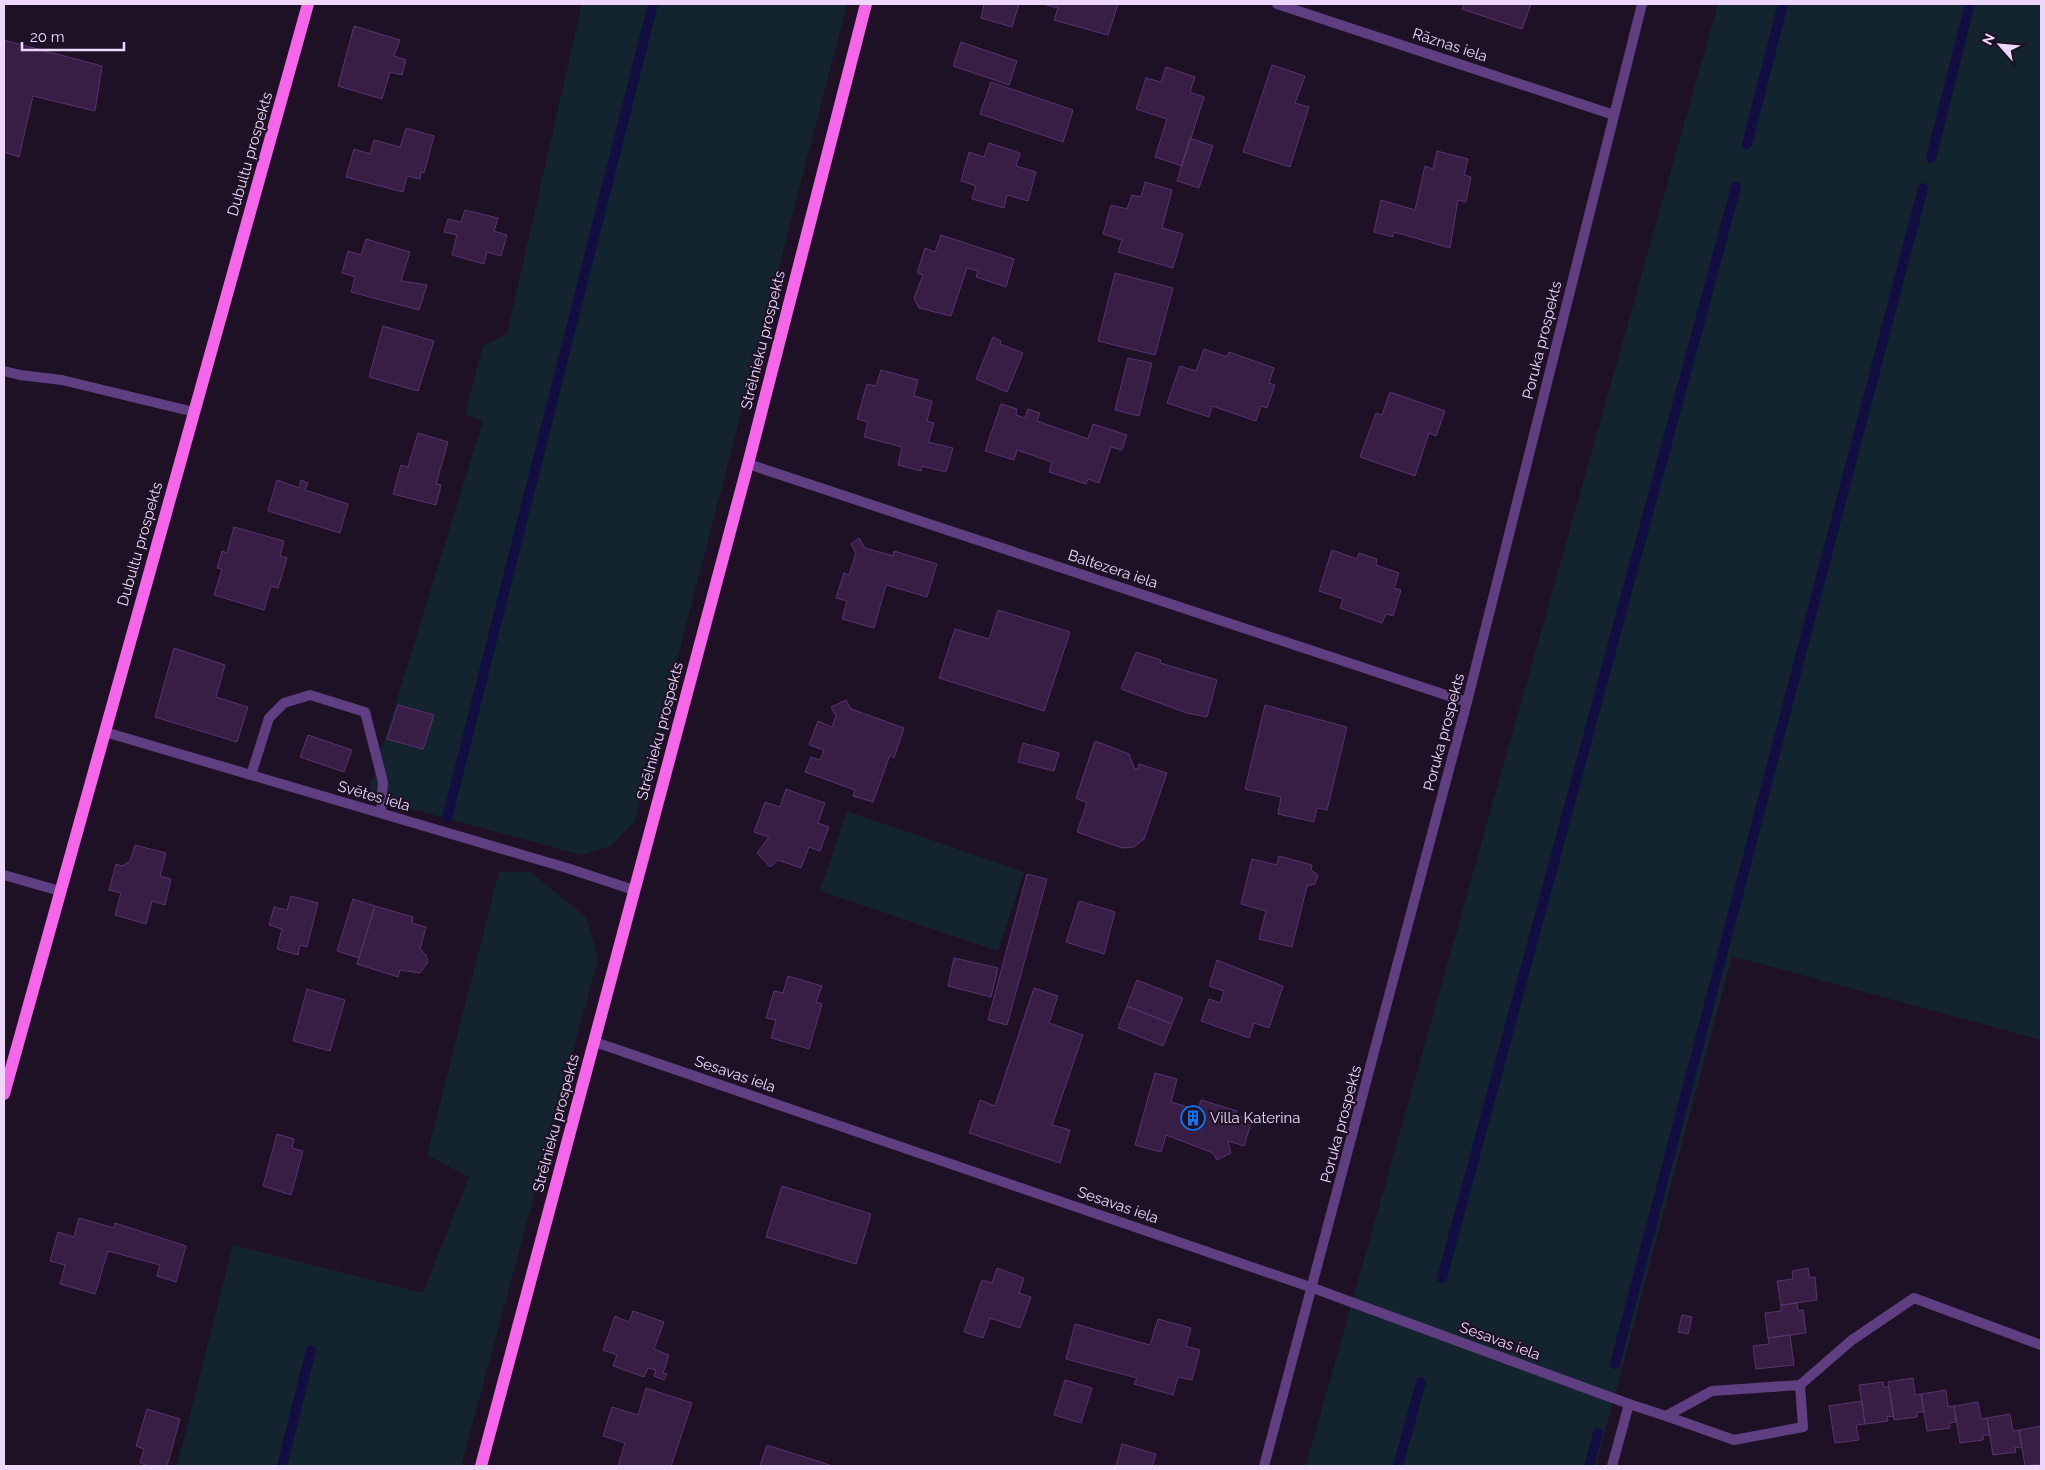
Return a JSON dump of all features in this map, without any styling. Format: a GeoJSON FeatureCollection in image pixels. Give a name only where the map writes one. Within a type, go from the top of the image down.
{"type":"FeatureCollection","features":[{"type":"Feature","properties":{"kind":"main road","name":"Dubultu prospekts"},"geometry":{"type":"LineString","coordinates":[[4,1094],[308,4]]}},
{"type":"Feature","properties":{"kind":"main road","name":"Strēlnieku prospekts"},"geometry":{"type":"LineString","coordinates":[[481,1466],[748,464],[866,4]]}},
{"type":"Feature","properties":{"kind":"street","name":"Rāznas iela"},"geometry":{"type":"LineString","coordinates":[[1276,4],[1614,115]]}},
{"type":"Feature","properties":{"kind":"street","name":"Poruka prospekts"},"geometry":{"type":"LineString","coordinates":[[1264,1466],[1468,702],[1642,4]]}},
{"type":"Feature","properties":{"kind":"street"},"geometry":{"type":"LineString","coordinates":[[4,370],[20,375],[62,380],[194,412]]}},
{"type":"Feature","properties":{"kind":"street","name":"Baltezera iela"},"geometry":{"type":"LineString","coordinates":[[748,464],[1468,702]]}},
{"type":"Feature","properties":{"kind":"street"},"geometry":{"type":"LineString","coordinates":[[251,775],[269,718],[284,703],[310,695],[365,712],[383,782],[381,814]]}},
{"type":"Feature","properties":{"kind":"street","name":"Svētes iela"},"geometry":{"type":"LineString","coordinates":[[105,732],[634,890]]}},
{"type":"Feature","properties":{"kind":"street"},"geometry":{"type":"LineString","coordinates":[[4,875],[60,891]]}},
{"type":"Feature","properties":{"kind":"street","name":"Sesavas iela"},"geometry":{"type":"LineString","coordinates":[[595,1042],[1313,1288],[1628,1404],[1734,1440],[1803,1427],[1800,1385]]}},
{"type":"Feature","properties":{"kind":"street"},"geometry":{"type":"LineString","coordinates":[[1666,1416],[1712,1391],[1800,1385],[1852,1340],[1914,1298],[2041,1345]]}},
{"type":"Feature","properties":{"kind":"street"},"geometry":{"type":"LineString","coordinates":[[1612,1466],[1628,1404]]}},
{"type":"Feature","properties":{"kind":"shaded area"},"geometry":{"type":"Polygon","coordinates":[[[582,4],[847,4],[635,822],[610,846],[582,855],[367,797],[483,421],[465,414],[483,346],[507,334],[582,4]]]}},
{"type":"Feature","properties":{"kind":"shaded area"},"geometry":{"type":"Polygon","coordinates":[[[1718,4],[2041,4],[2041,1040],[1732,956],[1596,1466],[1306,1466],[1718,4]]]}},
{"type":"Feature","properties":{"kind":"shaded area"},"geometry":{"type":"Polygon","coordinates":[[[847,811],[1024,872],[998,951],[820,891],[847,811]]]}},
{"type":"Feature","properties":{"kind":"shaded area"},"geometry":{"type":"Polygon","coordinates":[[[499,872],[530,872],[586,917],[598,959],[461,1466],[177,1466],[233,1245],[423,1293],[469,1177],[427,1155],[499,872]]]}},
{"type":"Feature","properties":{"kind":"building"},"geometry":{"type":"Polygon","coordinates":[[[984,4],[1019,4],[1012,27],[981,18],[984,4]]]}},
{"type":"Feature","properties":{"kind":"building"},"geometry":{"type":"Polygon","coordinates":[[[1043,4],[1118,4],[1108,35],[1054,20],[1058,8],[1043,4]]]}},
{"type":"Feature","properties":{"kind":"building"},"geometry":{"type":"Polygon","coordinates":[[[1464,4],[1531,4],[1522,29],[1462,9],[1464,4]]]}},
{"type":"Feature","properties":{"kind":"building"},"geometry":{"type":"Polygon","coordinates":[[[354,26],[400,40],[394,56],[406,60],[402,75],[390,72],[382,99],[338,86],[354,26]]]}},
{"type":"Feature","properties":{"kind":"building"},"geometry":{"type":"Polygon","coordinates":[[[4,40],[102,66],[95,111],[33,96],[19,157],[4,152],[4,40]]]}},
{"type":"Feature","properties":{"kind":"building"},"geometry":{"type":"Polygon","coordinates":[[[961,42],[1017,61],[1009,85],[953,66],[961,42]]]}},
{"type":"Feature","properties":{"kind":"building"},"geometry":{"type":"Polygon","coordinates":[[[1272,65],[1305,76],[1295,103],[1309,107],[1290,167],[1243,152],[1272,65]]]}},
{"type":"Feature","properties":{"kind":"building"},"geometry":{"type":"Polygon","coordinates":[[[1166,67],[1195,77],[1190,92],[1204,97],[1182,166],[1155,157],[1167,119],[1136,109],[1146,78],[1161,82],[1166,67]]]}},
{"type":"Feature","properties":{"kind":"building"},"geometry":{"type":"Polygon","coordinates":[[[991,82],[1073,110],[1063,142],[980,114],[991,82]]]}},
{"type":"Feature","properties":{"kind":"building"},"geometry":{"type":"Polygon","coordinates":[[[406,128],[434,136],[424,173],[421,172],[420,179],[407,176],[403,192],[346,177],[354,149],[370,154],[374,140],[400,147],[406,128]]]}},
{"type":"Feature","properties":{"kind":"building"},"geometry":{"type":"Polygon","coordinates":[[[1190,138],[1213,146],[1199,188],[1177,181],[1190,138]]]}},
{"type":"Feature","properties":{"kind":"building"},"geometry":{"type":"Polygon","coordinates":[[[989,143],[1020,153],[1016,166],[1036,172],[1028,201],[1007,195],[1004,208],[972,199],[976,186],[961,181],[969,152],[984,157],[989,143]]]}},
{"type":"Feature","properties":{"kind":"building"},"geometry":{"type":"Polygon","coordinates":[[[1437,151],[1468,159],[1464,175],[1471,177],[1466,202],[1458,200],[1450,248],[1394,232],[1393,237],[1374,232],[1381,200],[1415,210],[1425,166],[1433,169],[1437,151]]]}},
{"type":"Feature","properties":{"kind":"building"},"geometry":{"type":"Polygon","coordinates":[[[1145,182],[1172,190],[1162,228],[1183,234],[1173,268],[1118,252],[1122,240],[1103,234],[1111,205],[1127,209],[1132,195],[1141,197],[1145,182]]]}},
{"type":"Feature","properties":{"kind":"building"},"geometry":{"type":"Polygon","coordinates":[[[465,210],[498,218],[494,231],[507,235],[501,256],[487,252],[484,264],[452,255],[457,235],[444,232],[448,219],[461,222],[465,210]]]}},
{"type":"Feature","properties":{"kind":"building"},"geometry":{"type":"Polygon","coordinates":[[[941,235],[1014,259],[1006,287],[976,277],[978,271],[967,268],[951,316],[919,308],[914,298],[923,275],[917,273],[925,248],[935,252],[941,235]]]}},
{"type":"Feature","properties":{"kind":"building"},"geometry":{"type":"Polygon","coordinates":[[[366,239],[410,252],[401,281],[427,285],[419,310],[351,292],[355,277],[342,273],[348,251],[361,255],[366,239]]]}},
{"type":"Feature","properties":{"kind":"building"},"geometry":{"type":"Polygon","coordinates":[[[1115,273],[1173,288],[1155,355],[1098,341],[1115,273]]]}},
{"type":"Feature","properties":{"kind":"building"},"geometry":{"type":"Polygon","coordinates":[[[383,326],[434,341],[418,391],[369,377],[383,326]]]}},
{"type":"Feature","properties":{"kind":"building"},"geometry":{"type":"Polygon","coordinates":[[[993,337],[1001,341],[1000,344],[1023,353],[1007,392],[976,379],[993,337]]]}},
{"type":"Feature","properties":{"kind":"building"},"geometry":{"type":"Polygon","coordinates":[[[1204,349],[1227,357],[1229,352],[1274,368],[1269,383],[1275,385],[1267,408],[1261,406],[1256,421],[1212,406],[1209,417],[1167,403],[1180,366],[1196,371],[1204,349]]]}},
{"type":"Feature","properties":{"kind":"building"},"geometry":{"type":"Polygon","coordinates":[[[1128,358],[1152,363],[1139,416],[1115,410],[1128,358]]]}},
{"type":"Feature","properties":{"kind":"building"},"geometry":{"type":"Polygon","coordinates":[[[881,370],[918,380],[914,396],[932,401],[927,421],[934,423],[928,442],[953,448],[946,472],[922,466],[921,471],[898,465],[902,447],[864,437],[868,422],[857,419],[867,384],[876,386],[881,370]]]}},
{"type":"Feature","properties":{"kind":"building"},"geometry":{"type":"Polygon","coordinates":[[[1390,392],[1445,411],[1436,436],[1429,433],[1415,476],[1360,457],[1376,413],[1382,415],[1390,392]]]}},
{"type":"Feature","properties":{"kind":"building"},"geometry":{"type":"Polygon","coordinates":[[[1001,404],[1017,409],[1016,415],[1025,418],[1028,409],[1040,413],[1037,421],[1088,439],[1093,424],[1127,435],[1122,450],[1111,447],[1099,483],[1088,479],[1086,484],[1049,472],[1052,462],[1017,450],[1014,460],[985,451],[1001,404]]]}},
{"type":"Feature","properties":{"kind":"building"},"geometry":{"type":"Polygon","coordinates":[[[418,433],[448,442],[436,484],[441,485],[436,505],[393,494],[401,465],[408,467],[418,433]]]}},
{"type":"Feature","properties":{"kind":"building"},"geometry":{"type":"Polygon","coordinates":[[[277,480],[299,488],[301,480],[308,483],[305,490],[348,504],[340,533],[268,511],[277,480]]]}},
{"type":"Feature","properties":{"kind":"building"},"geometry":{"type":"Polygon","coordinates":[[[234,527],[284,541],[280,556],[287,558],[278,588],[271,586],[264,610],[214,595],[222,569],[217,568],[222,551],[227,553],[234,527]]]}},
{"type":"Feature","properties":{"kind":"building"},"geometry":{"type":"Polygon","coordinates":[[[859,538],[865,548],[893,556],[894,551],[937,564],[927,597],[886,585],[874,628],[842,619],[847,601],[836,598],[844,573],[849,575],[856,553],[851,544],[859,538]]]}},
{"type":"Feature","properties":{"kind":"building"},"geometry":{"type":"Polygon","coordinates":[[[1332,550],[1357,559],[1359,553],[1377,559],[1376,565],[1399,573],[1394,588],[1401,590],[1393,616],[1386,614],[1382,623],[1340,608],[1343,599],[1319,591],[1332,550]]]}},
{"type":"Feature","properties":{"kind":"building"},"geometry":{"type":"Polygon","coordinates":[[[998,610],[1070,632],[1044,711],[939,678],[955,629],[989,639],[998,610]]]}},
{"type":"Feature","properties":{"kind":"building"},"geometry":{"type":"Polygon","coordinates":[[[174,648],[225,665],[216,697],[248,707],[237,742],[155,717],[174,648]]]}},
{"type":"Feature","properties":{"kind":"building"},"geometry":{"type":"Polygon","coordinates":[[[1136,652],[1161,660],[1160,663],[1217,680],[1207,717],[1187,713],[1121,689],[1136,652]]]}},
{"type":"Feature","properties":{"kind":"building"},"geometry":{"type":"Polygon","coordinates":[[[846,700],[851,709],[904,728],[894,758],[890,755],[873,802],[853,796],[855,790],[805,772],[811,757],[820,760],[824,750],[809,745],[818,721],[832,727],[836,716],[831,707],[846,700]]]}},
{"type":"Feature","properties":{"kind":"building"},"geometry":{"type":"Polygon","coordinates":[[[398,705],[434,715],[423,749],[387,739],[398,705]]]}},
{"type":"Feature","properties":{"kind":"building"},"geometry":{"type":"Polygon","coordinates":[[[1265,705],[1347,727],[1327,810],[1317,808],[1314,822],[1278,814],[1281,797],[1245,789],[1265,705]]]}},
{"type":"Feature","properties":{"kind":"building"},"geometry":{"type":"Polygon","coordinates":[[[308,735],[352,750],[344,772],[300,757],[308,735]]]}},
{"type":"Feature","properties":{"kind":"building"},"geometry":{"type":"Polygon","coordinates":[[[1095,741],[1129,754],[1134,768],[1138,769],[1139,764],[1167,773],[1144,839],[1134,847],[1122,848],[1077,832],[1087,803],[1076,798],[1095,741]]]}},
{"type":"Feature","properties":{"kind":"building"},"geometry":{"type":"Polygon","coordinates":[[[1023,743],[1059,753],[1054,771],[1018,762],[1023,743]]]}},
{"type":"Feature","properties":{"kind":"building"},"geometry":{"type":"Polygon","coordinates":[[[786,789],[825,803],[818,823],[829,827],[820,851],[809,847],[801,868],[778,860],[770,867],[757,853],[769,837],[754,832],[765,802],[780,807],[786,789]]]}},
{"type":"Feature","properties":{"kind":"building"},"geometry":{"type":"Polygon","coordinates":[[[135,845],[166,853],[160,876],[171,879],[165,905],[152,901],[146,924],[115,915],[121,893],[109,890],[116,864],[122,866],[130,861],[135,845]]]}},
{"type":"Feature","properties":{"kind":"building"},"geometry":{"type":"Polygon","coordinates":[[[1279,856],[1312,865],[1311,870],[1318,875],[1315,884],[1307,886],[1292,947],[1259,939],[1266,911],[1241,904],[1252,859],[1277,865],[1279,856]]]}},
{"type":"Feature","properties":{"kind":"building"},"geometry":{"type":"Polygon","coordinates":[[[1027,874],[1047,879],[1007,1025],[988,1020],[1027,874]]]}},
{"type":"Feature","properties":{"kind":"building"},"geometry":{"type":"Polygon","coordinates":[[[291,896],[318,903],[307,947],[300,945],[298,955],[277,949],[282,929],[269,925],[274,907],[287,910],[291,896]]]}},
{"type":"Feature","properties":{"kind":"building"},"geometry":{"type":"Polygon","coordinates":[[[353,899],[375,906],[359,958],[337,951],[353,899]]]}},
{"type":"Feature","properties":{"kind":"building"},"geometry":{"type":"Polygon","coordinates":[[[1079,901],[1115,912],[1104,954],[1066,942],[1079,901]]]}},
{"type":"Feature","properties":{"kind":"building"},"geometry":{"type":"Polygon","coordinates":[[[375,906],[413,917],[412,923],[426,927],[420,949],[426,955],[428,962],[420,973],[400,970],[398,977],[357,964],[375,906]]]}},
{"type":"Feature","properties":{"kind":"building"},"geometry":{"type":"Polygon","coordinates":[[[954,958],[998,968],[991,997],[948,986],[954,958]]]}},
{"type":"Feature","properties":{"kind":"building"},"geometry":{"type":"Polygon","coordinates":[[[1217,960],[1283,986],[1269,1028],[1254,1023],[1249,1038],[1201,1021],[1209,999],[1220,1003],[1224,991],[1209,986],[1217,960]]]}},
{"type":"Feature","properties":{"kind":"building"},"geometry":{"type":"Polygon","coordinates":[[[788,976],[822,986],[816,1002],[822,1004],[809,1049],[771,1038],[776,1020],[766,1018],[774,991],[783,993],[788,976]]]}},
{"type":"Feature","properties":{"kind":"building"},"geometry":{"type":"Polygon","coordinates":[[[1137,980],[1183,998],[1172,1024],[1127,1006],[1137,980]]]}},
{"type":"Feature","properties":{"kind":"building"},"geometry":{"type":"Polygon","coordinates":[[[1034,988],[1058,996],[1049,1023],[1083,1035],[1052,1125],[1070,1130],[1060,1163],[969,1133],[980,1100],[995,1106],[1034,988]]]}},
{"type":"Feature","properties":{"kind":"building"},"geometry":{"type":"Polygon","coordinates":[[[307,989],[345,1000],[330,1051],[293,1041],[307,989]]]}},
{"type":"Feature","properties":{"kind":"building"},"geometry":{"type":"Polygon","coordinates":[[[1127,1006],[1172,1024],[1163,1046],[1118,1028],[1127,1006]]]}},
{"type":"Feature","properties":{"kind":"building","name":"Villa Katerina"},"geometry":{"type":"Polygon","coordinates":[[[1155,1073],[1177,1079],[1171,1102],[1198,1110],[1201,1100],[1237,1111],[1235,1115],[1252,1120],[1244,1146],[1228,1141],[1231,1153],[1217,1160],[1213,1153],[1166,1135],[1161,1152],[1135,1145],[1155,1073]]]}},
{"type":"Feature","properties":{"kind":"building"},"geometry":{"type":"Polygon","coordinates":[[[277,1134],[294,1139],[292,1148],[303,1151],[291,1195],[263,1186],[277,1134]]]}},
{"type":"Feature","properties":{"kind":"building"},"geometry":{"type":"Polygon","coordinates":[[[782,1186],[871,1214],[856,1264],[766,1237],[782,1186]]]}},
{"type":"Feature","properties":{"kind":"building"},"geometry":{"type":"Polygon","coordinates":[[[79,1218],[114,1228],[115,1223],[186,1246],[176,1282],[157,1276],[160,1265],[108,1251],[95,1294],[60,1284],[65,1265],[50,1261],[58,1232],[74,1237],[79,1218]]]}},
{"type":"Feature","properties":{"kind":"building"},"geometry":{"type":"Polygon","coordinates":[[[997,1268],[1024,1278],[1019,1293],[1031,1297],[1020,1328],[990,1318],[983,1338],[964,1332],[982,1280],[992,1283],[997,1268]]]}},
{"type":"Feature","properties":{"kind":"building"},"geometry":{"type":"Polygon","coordinates":[[[1808,1268],[1810,1278],[1815,1277],[1817,1300],[1781,1305],[1777,1281],[1793,1279],[1792,1271],[1808,1268]]]}},
{"type":"Feature","properties":{"kind":"building"},"geometry":{"type":"Polygon","coordinates":[[[1797,1303],[1798,1311],[1803,1310],[1806,1333],[1768,1338],[1765,1313],[1781,1311],[1781,1305],[1797,1303]]]}},
{"type":"Feature","properties":{"kind":"building"},"geometry":{"type":"Polygon","coordinates":[[[633,1311],[664,1322],[654,1349],[669,1355],[663,1373],[667,1374],[664,1380],[654,1376],[656,1370],[648,1368],[644,1377],[613,1366],[617,1355],[603,1350],[615,1316],[629,1322],[633,1311]]]}},
{"type":"Feature","properties":{"kind":"building"},"geometry":{"type":"Polygon","coordinates":[[[1682,1315],[1692,1317],[1688,1334],[1678,1332],[1682,1315]]]}},
{"type":"Feature","properties":{"kind":"building"},"geometry":{"type":"Polygon","coordinates":[[[1158,1319],[1191,1328],[1186,1346],[1200,1350],[1192,1380],[1178,1377],[1173,1395],[1134,1384],[1137,1378],[1066,1359],[1075,1324],[1150,1345],[1158,1319]]]}},
{"type":"Feature","properties":{"kind":"building"},"geometry":{"type":"Polygon","coordinates":[[[1790,1335],[1794,1365],[1756,1369],[1753,1346],[1769,1344],[1768,1338],[1790,1335]]]}},
{"type":"Feature","properties":{"kind":"building"},"geometry":{"type":"Polygon","coordinates":[[[1913,1378],[1915,1395],[1921,1394],[1924,1412],[1917,1412],[1917,1417],[1894,1420],[1888,1382],[1913,1378]]]}},
{"type":"Feature","properties":{"kind":"building"},"geometry":{"type":"Polygon","coordinates":[[[1065,1380],[1092,1388],[1081,1423],[1054,1415],[1065,1380]]]}},
{"type":"Feature","properties":{"kind":"building"},"geometry":{"type":"Polygon","coordinates":[[[1883,1382],[1884,1387],[1889,1387],[1894,1417],[1887,1416],[1888,1421],[1865,1424],[1859,1385],[1883,1382]]]}},
{"type":"Feature","properties":{"kind":"building"},"geometry":{"type":"Polygon","coordinates":[[[646,1388],[692,1403],[671,1466],[618,1466],[625,1443],[603,1436],[612,1407],[638,1415],[646,1388]]]}},
{"type":"Feature","properties":{"kind":"building"},"geometry":{"type":"Polygon","coordinates":[[[1946,1390],[1948,1407],[1954,1406],[1956,1422],[1949,1423],[1950,1428],[1927,1431],[1921,1394],[1946,1390]]]}},
{"type":"Feature","properties":{"kind":"building"},"geometry":{"type":"Polygon","coordinates":[[[1862,1401],[1865,1424],[1856,1425],[1859,1440],[1835,1443],[1829,1406],[1862,1401]]]}},
{"type":"Feature","properties":{"kind":"building"},"geometry":{"type":"Polygon","coordinates":[[[1978,1402],[1981,1419],[1987,1418],[1990,1435],[1983,1435],[1983,1440],[1960,1443],[1954,1406],[1978,1402]]]}},
{"type":"Feature","properties":{"kind":"building"},"geometry":{"type":"Polygon","coordinates":[[[147,1409],[180,1419],[167,1466],[149,1466],[140,1463],[144,1449],[136,1446],[147,1409]]]}},
{"type":"Feature","properties":{"kind":"building"},"geometry":{"type":"Polygon","coordinates":[[[2010,1414],[2013,1431],[2019,1430],[2022,1448],[2015,1447],[2016,1452],[1993,1455],[1987,1418],[2010,1414]]]}},
{"type":"Feature","properties":{"kind":"building"},"geometry":{"type":"Polygon","coordinates":[[[2041,1426],[2041,1464],[2025,1466],[2019,1430],[2041,1426]]]}},
{"type":"Feature","properties":{"kind":"building"},"geometry":{"type":"Polygon","coordinates":[[[1122,1444],[1156,1454],[1152,1466],[1116,1466],[1122,1444]]]}},
{"type":"Feature","properties":{"kind":"building"},"geometry":{"type":"Polygon","coordinates":[[[767,1445],[833,1466],[760,1466],[767,1445]]]}},
{"type":"Feature","properties":{"kind":"waterway"},"geometry":{"type":"LineString","coordinates":[[447,818],[653,4]]}},
{"type":"Feature","properties":{"kind":"waterway"},"geometry":{"type":"LineString","coordinates":[[1747,144],[1783,4]]}},
{"type":"Feature","properties":{"kind":"waterway"},"geometry":{"type":"LineString","coordinates":[[1931,158],[1970,4]]}},
{"type":"Feature","properties":{"kind":"waterway"},"geometry":{"type":"LineString","coordinates":[[1442,1278],[1736,187]]}},
{"type":"Feature","properties":{"kind":"waterway"},"geometry":{"type":"LineString","coordinates":[[1615,1364],[1923,188]]}},
{"type":"Feature","properties":{"kind":"waterway"},"geometry":{"type":"LineString","coordinates":[[282,1466],[311,1350]]}},
{"type":"Feature","properties":{"kind":"waterway"},"geometry":{"type":"LineString","coordinates":[[1398,1466],[1421,1382]]}},
{"type":"Feature","properties":{"kind":"waterway"},"geometry":{"type":"LineString","coordinates":[[1589,1466],[1598,1433]]}},
{"type":"Feature","properties":{"kind":"place","name":"Villa Katerina"},"geometry":{"type":"Point","coordinates":[1193,1118]}}]}
